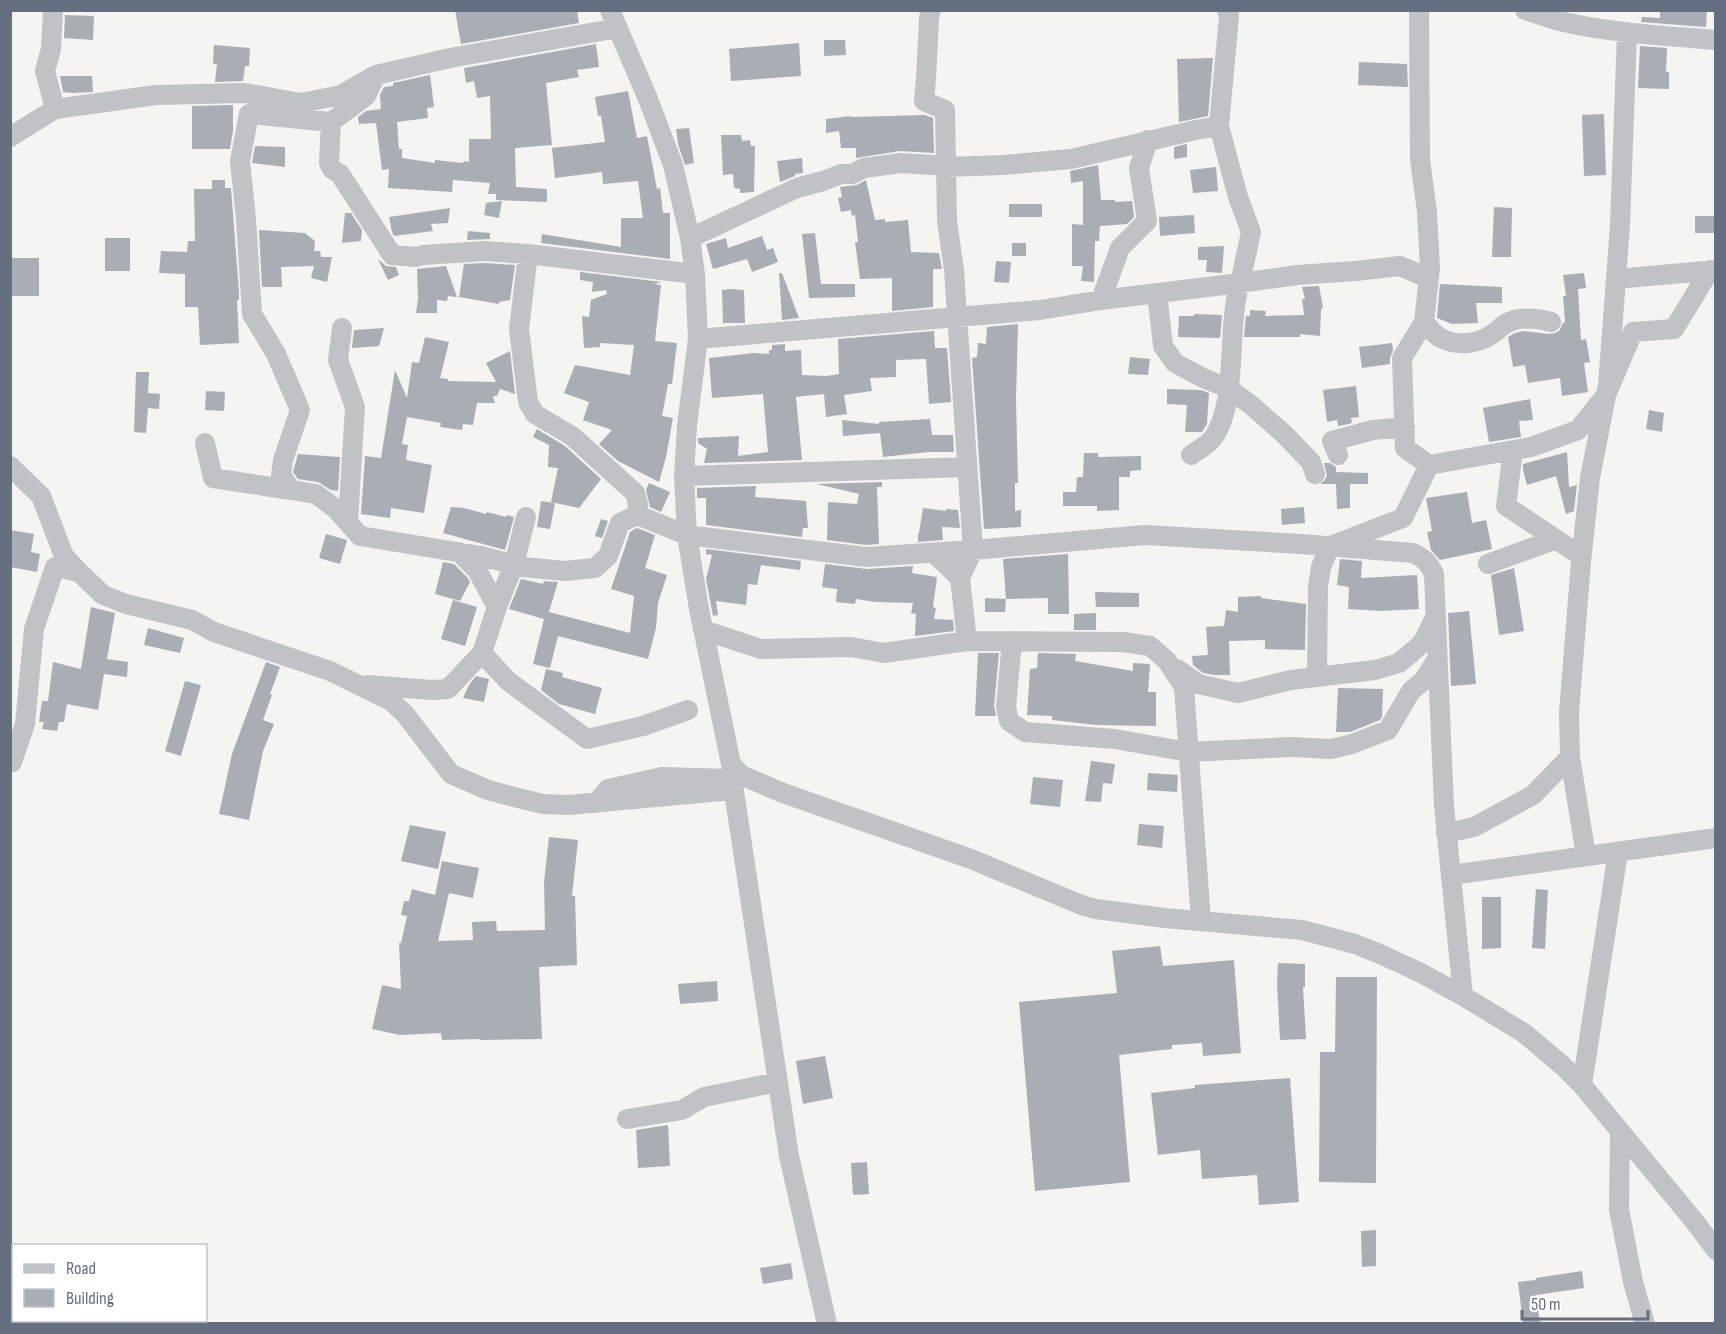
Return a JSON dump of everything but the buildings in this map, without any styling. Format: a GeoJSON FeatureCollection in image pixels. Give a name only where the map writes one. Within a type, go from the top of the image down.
{"type":"FeatureCollection","features":[{"type":"Feature","properties":{"kind":"street"},"geometry":{"type":"LineString","coordinates":[[53,10],[51,49],[45,71],[55,109]]}},
{"type":"Feature","properties":{"kind":"street"},"geometry":{"type":"LineString","coordinates":[[690,238],[797,188],[841,174],[852,174],[864,168],[901,163],[946,166],[945,110],[924,101],[931,10]]}},
{"type":"Feature","properties":{"kind":"street"},"geometry":{"type":"LineString","coordinates":[[1191,454],[1212,440],[1223,420],[1234,318],[1251,232],[1238,197],[1219,126],[1229,16],[1227,10]]}},
{"type":"Feature","properties":{"kind":"street"},"geometry":{"type":"LineString","coordinates":[[1419,10],[1420,160],[1427,212],[1430,268],[1424,322],[1402,358],[1405,448],[1429,465],[1532,447],[1578,430],[1606,395],[1632,332],[1674,329],[1713,270]]}},
{"type":"Feature","properties":{"kind":"street"},"geometry":{"type":"LineString","coordinates":[[1525,10],[1566,22],[1584,18],[1627,32],[1716,40]]}},
{"type":"Feature","properties":{"kind":"street"},"geometry":{"type":"LineString","coordinates":[[10,137],[55,109],[156,95],[244,93],[301,103],[341,95],[376,75],[614,19],[673,165],[690,238],[695,274],[698,339],[687,425],[684,476],[687,535],[732,777],[789,1156],[827,1323]]}},
{"type":"Feature","properties":{"kind":"street"},"geometry":{"type":"LineString","coordinates":[[1586,856],[1570,757],[1569,712],[1581,556],[1590,478],[1608,385],[1616,279],[1627,32]]}},
{"type":"Feature","properties":{"kind":"street"},"geometry":{"type":"LineString","coordinates":[[291,490],[281,475],[283,460],[300,410],[276,354],[252,314],[240,161],[249,114],[331,122],[366,96],[376,75]]}},
{"type":"Feature","properties":{"kind":"street"},"geometry":{"type":"LineString","coordinates":[[331,122],[329,163],[340,174],[392,255],[416,257],[485,251],[695,274]]}},
{"type":"Feature","properties":{"kind":"street"},"geometry":{"type":"LineString","coordinates":[[967,640],[960,578],[973,550],[954,270],[947,220],[946,167],[1071,159],[1219,126]]}},
{"type":"Feature","properties":{"kind":"street"},"geometry":{"type":"LineString","coordinates":[[1101,300],[1120,248],[1147,221],[1139,168],[1148,140]]}},
{"type":"Feature","properties":{"kind":"street"},"geometry":{"type":"LineString","coordinates":[[528,254],[519,329],[528,402],[535,414],[572,436],[635,493],[638,504],[637,515]]}},
{"type":"Feature","properties":{"kind":"street"},"geometry":{"type":"LineString","coordinates":[[698,339],[1040,310],[1297,275],[1400,266],[1428,278]]}},
{"type":"Feature","properties":{"kind":"street"},"geometry":{"type":"LineString","coordinates":[[1616,279],[1713,270]]}},
{"type":"Feature","properties":{"kind":"street"},"geometry":{"type":"LineString","coordinates":[[1157,293],[1163,346],[1175,363],[1228,388],[1251,405],[1311,462],[1315,474]]}},
{"type":"Feature","properties":{"kind":"street"},"geometry":{"type":"LineString","coordinates":[[1424,322],[1439,337],[1453,343],[1467,344],[1487,337],[1504,324],[1513,321],[1534,318],[1551,322]]}},
{"type":"Feature","properties":{"kind":"street"},"geometry":{"type":"LineString","coordinates":[[342,328],[338,360],[355,407],[348,522]]}},
{"type":"Feature","properties":{"kind":"street"},"geometry":{"type":"LineString","coordinates":[[1338,455],[1332,441],[1373,430],[1405,427]]}},
{"type":"Feature","properties":{"kind":"street"},"geometry":{"type":"LineString","coordinates":[[205,442],[213,478],[316,494],[336,509],[360,536],[481,556],[524,567],[565,571],[596,568],[608,556],[620,523],[637,515],[687,535],[867,557],[1145,535],[1413,553],[1430,564],[1434,574],[1444,806],[1462,996]]}},
{"type":"Feature","properties":{"kind":"street"},"geometry":{"type":"LineString","coordinates":[[1512,450],[1506,506],[1581,556]]}},
{"type":"Feature","properties":{"kind":"street"},"geometry":{"type":"LineString","coordinates":[[1317,677],[1318,587],[1321,567],[1330,546],[1403,518],[1429,465]]}},
{"type":"Feature","properties":{"kind":"street"},"geometry":{"type":"LineString","coordinates":[[10,466],[41,496],[64,556],[103,595],[192,620],[214,632],[330,671],[391,701],[405,714],[451,774],[488,790],[543,804],[567,805],[596,803],[741,775],[783,793],[970,859],[1084,906],[1201,921],[1302,930],[1355,944],[1380,954],[1419,972],[1524,1033],[1563,1066],[1582,1085],[1716,1250]]}},
{"type":"Feature","properties":{"kind":"street"},"geometry":{"type":"LineString","coordinates":[[684,476],[967,467]]}},
{"type":"Feature","properties":{"kind":"street"},"geometry":{"type":"LineString","coordinates":[[357,684],[432,690],[448,688],[482,653],[514,564],[526,517]]}},
{"type":"Feature","properties":{"kind":"street"},"geometry":{"type":"LineString","coordinates":[[1488,564],[1556,539]]}},
{"type":"Feature","properties":{"kind":"street"},"geometry":{"type":"LineString","coordinates":[[459,552],[477,570],[497,607]]}},
{"type":"Feature","properties":{"kind":"street"},"geometry":{"type":"LineString","coordinates":[[934,553],[960,578]]}},
{"type":"Feature","properties":{"kind":"street"},"geometry":{"type":"LineString","coordinates":[[10,762],[12,762],[25,724],[34,628],[55,567],[79,572]]}},
{"type":"Feature","properties":{"kind":"street"},"geometry":{"type":"LineString","coordinates":[[703,630],[761,649],[851,647],[884,653],[967,640],[1123,642],[1150,646],[1170,665],[1198,684],[1238,693],[1291,680],[1360,673],[1399,663],[1424,640],[1436,617]]}},
{"type":"Feature","properties":{"kind":"street"},"geometry":{"type":"LineString","coordinates":[[1012,641],[1006,707],[1009,721],[1025,732],[1115,739],[1188,752],[1292,747],[1331,749],[1352,744],[1388,730],[1411,691],[1423,681],[1437,659]]}},
{"type":"Feature","properties":{"kind":"street"},"geometry":{"type":"LineString","coordinates":[[482,653],[508,681],[587,739],[643,726],[688,711]]}},
{"type":"Feature","properties":{"kind":"street"},"geometry":{"type":"LineString","coordinates":[[1170,665],[1184,687],[1201,921]]}},
{"type":"Feature","properties":{"kind":"street"},"geometry":{"type":"LineString","coordinates":[[1446,833],[1474,827],[1533,795],[1570,757]]}},
{"type":"Feature","properties":{"kind":"street"},"geometry":{"type":"LineString","coordinates":[[1451,875],[1716,838]]}},
{"type":"Feature","properties":{"kind":"street"},"geometry":{"type":"LineString","coordinates":[[1582,1085],[1617,852]]}},
{"type":"Feature","properties":{"kind":"street"},"geometry":{"type":"LineString","coordinates":[[627,1119],[682,1110],[704,1097],[778,1082]]}},
{"type":"Feature","properties":{"kind":"street"},"geometry":{"type":"LineString","coordinates":[[1620,1132],[1619,1209],[1633,1282],[1645,1323]]}}]}
